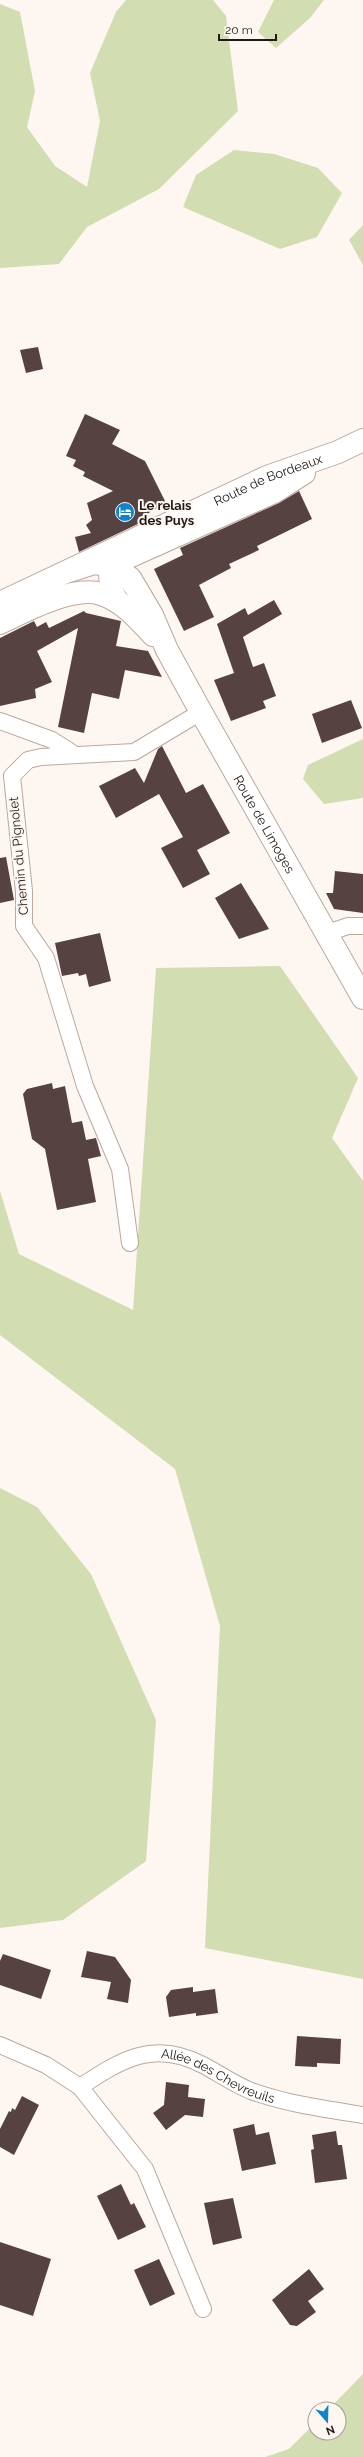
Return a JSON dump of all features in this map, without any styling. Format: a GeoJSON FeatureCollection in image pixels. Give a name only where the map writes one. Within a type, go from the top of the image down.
{"type":"FeatureCollection","features":[{"type":"Feature","properties":{"kind":"main road","name":"Route de Bordeaux"},"geometry":{"type":"LineString","coordinates":[[69,571],[146,532],[267,477],[338,452],[363,440]]}},
{"type":"Feature","properties":{"kind":"main road","name":"Route de Bordeaux"},"geometry":{"type":"LineString","coordinates":[[111,565],[274,492],[338,452]]}},
{"type":"Feature","properties":{"kind":"main road"},"geometry":{"type":"LineString","coordinates":[[0,613],[76,577],[111,565],[133,548],[338,452]]}},
{"type":"Feature","properties":{"kind":"main road"},"geometry":{"type":"LineString","coordinates":[[137,589],[134,577],[136,567],[141,557],[152,547]]}},
{"type":"Feature","properties":{"kind":"main road"},"geometry":{"type":"LineString","coordinates":[[0,603],[69,571],[94,563],[111,565],[130,578],[137,589]]}},
{"type":"Feature","properties":{"kind":"main road"},"geometry":{"type":"LineString","coordinates":[[111,565],[110,584],[117,601]]}},
{"type":"Feature","properties":{"kind":"main road","name":"Route de Limoges"},"geometry":{"type":"LineString","coordinates":[[137,589],[167,650],[201,712],[363,998]]}},
{"type":"Feature","properties":{"kind":"main road"},"geometry":{"type":"LineString","coordinates":[[0,623],[32,607],[66,595],[92,592],[117,601]]}},
{"type":"Feature","properties":{"kind":"main road","name":"Route de Limoges"},"geometry":{"type":"LineString","coordinates":[[117,601],[131,612],[167,650]]}},
{"type":"Feature","properties":{"kind":"street","name":"Chemin du Pignolet"},"geometry":{"type":"LineString","coordinates":[[130,1243],[120,1169],[84,1086],[46,958],[24,926],[24,891],[12,776],[28,760],[74,754],[134,752],[201,712]]}},
{"type":"Feature","properties":{"kind":"street"},"geometry":{"type":"LineString","coordinates":[[0,721],[52,740],[74,754]]}},
{"type":"Feature","properties":{"kind":"street"},"geometry":{"type":"LineString","coordinates":[[327,934],[348,926],[363,926]]}},
{"type":"Feature","properties":{"kind":"street"},"geometry":{"type":"LineString","coordinates":[[0,2045],[46,2065],[80,2087],[145,2169],[203,2309]]}},
{"type":"Feature","properties":{"kind":"street","name":"Allée des Chevreuils"},"geometry":{"type":"LineString","coordinates":[[80,2087],[117,2062],[140,2054],[173,2054],[200,2064],[249,2090],[272,2097],[363,2115]]}},
{"type":"Feature","properties":{"kind":"green space"},"geometry":{"type":"Polygon","coordinates":[[[126,0],[213,0],[226,16],[238,111],[159,189],[87,227],[59,264],[0,268],[0,4],[20,12],[35,91],[27,127],[55,166],[87,187],[100,121],[90,73],[116,12],[126,0]]]}},
{"type":"Feature","properties":{"kind":"green space"},"geometry":{"type":"Polygon","coordinates":[[[274,0],[324,0],[310,18],[276,48],[258,32],[274,0]]]}},
{"type":"Feature","properties":{"kind":"green space"},"geometry":{"type":"Polygon","coordinates":[[[234,150],[274,154],[318,168],[342,193],[317,237],[280,249],[183,207],[196,175],[234,150]]]}},
{"type":"Feature","properties":{"kind":"green space"},"geometry":{"type":"Polygon","coordinates":[[[363,225],[363,265],[349,240],[363,225]]]}},
{"type":"Feature","properties":{"kind":"green space"},"geometry":{"type":"Polygon","coordinates":[[[363,739],[363,798],[324,804],[303,779],[308,765],[363,739]]]}},
{"type":"Feature","properties":{"kind":"green space"},"geometry":{"type":"Polygon","coordinates":[[[280,966],[358,1078],[332,1138],[363,1181],[363,1979],[205,1948],[220,1626],[175,1469],[0,1335],[0,1191],[19,1254],[133,1310],[156,968],[280,966]]]}},
{"type":"Feature","properties":{"kind":"green space"},"geometry":{"type":"Polygon","coordinates":[[[0,1488],[37,1507],[91,1574],[156,1720],[146,1861],[63,1920],[0,1928],[0,1488]]]}},
{"type":"Feature","properties":{"kind":"green space"},"geometry":{"type":"Polygon","coordinates":[[[363,2374],[363,2457],[265,2457],[289,2449],[307,2431],[307,2441],[347,2441],[347,2401],[337,2401],[363,2374]]]}},
{"type":"Feature","properties":{"kind":"building"},"geometry":{"type":"Polygon","coordinates":[[[38,347],[43,369],[26,373],[20,350],[38,347]]]}},
{"type":"Feature","properties":{"kind":"building"},"geometry":{"type":"Polygon","coordinates":[[[85,414],[120,430],[112,444],[145,461],[166,503],[140,518],[142,522],[79,552],[75,537],[91,533],[86,525],[92,520],[87,503],[113,491],[83,476],[85,472],[73,466],[76,460],[66,456],[85,414]]]}},
{"type":"Feature","properties":{"kind":"building"},"geometry":{"type":"Polygon","coordinates":[[[299,491],[312,519],[257,546],[259,550],[229,564],[231,568],[199,585],[214,617],[184,631],[154,569],[183,555],[180,548],[279,503],[299,491]]]}},
{"type":"Feature","properties":{"kind":"building"},"geometry":{"type":"Polygon","coordinates":[[[274,600],[282,614],[243,637],[253,667],[264,663],[276,696],[263,701],[266,708],[231,721],[214,680],[234,673],[217,624],[245,608],[248,615],[274,600]]]}},
{"type":"Feature","properties":{"kind":"building"},"geometry":{"type":"Polygon","coordinates":[[[84,611],[86,613],[121,621],[116,646],[148,651],[162,677],[125,670],[119,699],[92,693],[84,733],[58,727],[78,628],[37,651],[52,682],[35,689],[36,698],[0,706],[0,638],[34,621],[37,627],[46,622],[49,628],[84,611]]]}},
{"type":"Feature","properties":{"kind":"building"},"geometry":{"type":"Polygon","coordinates":[[[351,700],[362,728],[322,743],[312,714],[351,700]]]}},
{"type":"Feature","properties":{"kind":"building"},"geometry":{"type":"Polygon","coordinates":[[[162,746],[186,793],[203,784],[230,833],[197,850],[210,874],[183,888],[161,848],[183,837],[159,794],[116,818],[99,786],[135,768],[144,783],[158,749],[162,746]]]}},
{"type":"Feature","properties":{"kind":"building"},"geometry":{"type":"Polygon","coordinates":[[[6,857],[14,900],[0,903],[0,858],[6,857]]]}},
{"type":"Feature","properties":{"kind":"building"},"geometry":{"type":"Polygon","coordinates":[[[335,871],[363,874],[363,913],[334,909],[326,893],[333,893],[335,871]]]}},
{"type":"Feature","properties":{"kind":"building"},"geometry":{"type":"Polygon","coordinates":[[[241,883],[269,929],[239,939],[215,898],[241,883]]]}},
{"type":"Feature","properties":{"kind":"building"},"geometry":{"type":"Polygon","coordinates":[[[100,933],[111,981],[89,987],[86,974],[79,976],[78,973],[62,976],[55,943],[100,933]]]}},
{"type":"Feature","properties":{"kind":"building"},"geometry":{"type":"Polygon","coordinates":[[[52,1083],[53,1089],[65,1086],[72,1123],[82,1121],[86,1140],[96,1138],[101,1156],[88,1159],[96,1202],[57,1210],[45,1149],[32,1139],[23,1094],[27,1089],[52,1083]]]}},
{"type":"Feature","properties":{"kind":"building"},"geometry":{"type":"Polygon","coordinates":[[[87,1951],[115,1957],[131,1980],[128,2003],[107,1999],[111,1982],[81,1977],[87,1951]]]}},
{"type":"Feature","properties":{"kind":"building"},"geometry":{"type":"Polygon","coordinates":[[[3,1954],[51,1970],[41,1999],[0,1985],[0,1961],[3,1954]]]}},
{"type":"Feature","properties":{"kind":"building"},"geometry":{"type":"Polygon","coordinates":[[[193,1987],[193,1992],[215,1989],[218,2013],[196,2016],[196,2013],[169,2017],[166,1997],[171,1990],[193,1987]]]}},
{"type":"Feature","properties":{"kind":"building"},"geometry":{"type":"Polygon","coordinates":[[[297,2036],[341,2039],[340,2064],[317,2063],[317,2067],[295,2066],[297,2036]]]}},
{"type":"Feature","properties":{"kind":"building"},"geometry":{"type":"Polygon","coordinates":[[[166,2082],[189,2085],[188,2097],[205,2099],[203,2117],[185,2115],[166,2130],[153,2113],[164,2105],[166,2082]]]}},
{"type":"Feature","properties":{"kind":"building"},"geometry":{"type":"Polygon","coordinates":[[[22,2096],[39,2105],[14,2155],[0,2147],[0,2129],[9,2111],[11,2112],[12,2108],[15,2110],[22,2096]]]}},
{"type":"Feature","properties":{"kind":"building"},"geometry":{"type":"Polygon","coordinates":[[[254,2124],[256,2135],[269,2132],[276,2164],[242,2171],[233,2129],[254,2124]]]}},
{"type":"Feature","properties":{"kind":"building"},"geometry":{"type":"Polygon","coordinates":[[[336,2131],[338,2145],[342,2145],[347,2179],[315,2183],[311,2150],[314,2149],[312,2135],[336,2131]]]}},
{"type":"Feature","properties":{"kind":"building"},"geometry":{"type":"Polygon","coordinates":[[[121,2184],[131,2205],[134,2203],[146,2227],[118,2240],[97,2196],[121,2184]]]}},
{"type":"Feature","properties":{"kind":"building"},"geometry":{"type":"Polygon","coordinates":[[[233,2198],[242,2238],[213,2245],[204,2203],[233,2198]]]}},
{"type":"Feature","properties":{"kind":"building"},"geometry":{"type":"Polygon","coordinates":[[[0,2242],[51,2259],[33,2316],[0,2305],[0,2242]]]}},
{"type":"Feature","properties":{"kind":"building"},"geometry":{"type":"Polygon","coordinates":[[[159,2259],[175,2294],[150,2306],[134,2270],[159,2259]]]}},
{"type":"Feature","properties":{"kind":"building"},"geometry":{"type":"Polygon","coordinates":[[[309,2269],[324,2289],[308,2301],[316,2312],[297,2326],[290,2325],[272,2300],[309,2269]]]}},
{"type":"Feature","properties":{"kind":"place","name":"Le relais des Puys"},"geometry":{"type":"Point","coordinates":[125,512]}}]}
